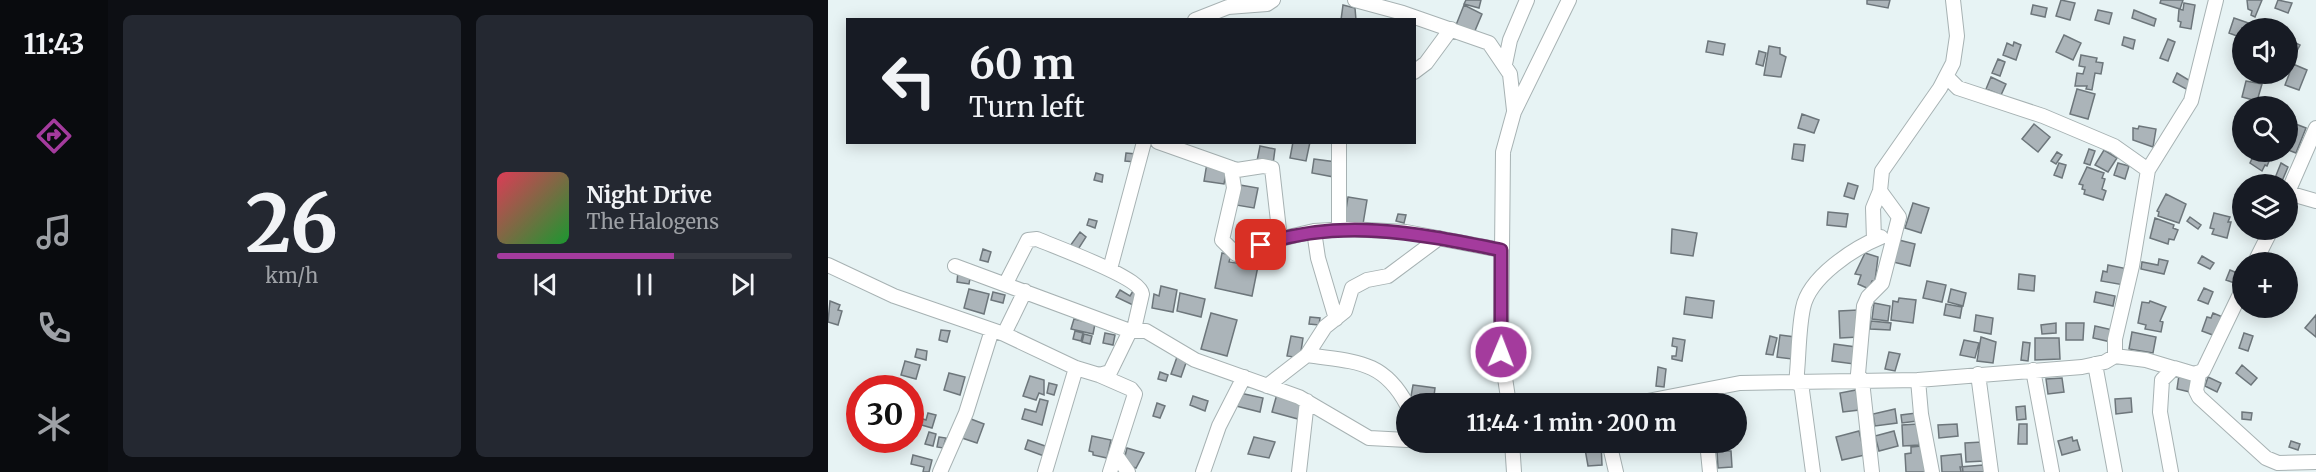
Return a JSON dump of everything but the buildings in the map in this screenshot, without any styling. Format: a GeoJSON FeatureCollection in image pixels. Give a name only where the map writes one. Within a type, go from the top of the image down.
{"type":"FeatureCollection","features":[{"type":"Feature","properties":{"kind":"street"},"geometry":{"type":"LineString","coordinates":[[1200,18],[1228,7],[1267,4],[1273,0]]}},
{"type":"Feature","properties":{"kind":"street"},"geometry":{"type":"LineString","coordinates":[[1355,0],[1415,18]]}},
{"type":"Feature","properties":{"kind":"street"},"geometry":{"type":"LineString","coordinates":[[1505,64],[1510,40],[1527,0]]}},
{"type":"Feature","properties":{"kind":"street"},"geometry":{"type":"LineString","coordinates":[[1507,393],[1501,352],[1503,152],[1514,112],[1569,0]]}},
{"type":"Feature","properties":{"kind":"street"},"geometry":{"type":"LineString","coordinates":[[1874,240],[1873,208],[1880,191],[1884,165],[1947,77],[1953,63],[1957,36],[1953,0]]}},
{"type":"Feature","properties":{"kind":"street"},"geometry":{"type":"LineString","coordinates":[[2115,356],[2115,339],[2132,266],[2148,170],[2191,101],[2216,0]]}},
{"type":"Feature","properties":{"kind":"street"},"geometry":{"type":"LineString","coordinates":[[1416,18],[1489,43],[1505,64],[1513,88],[1514,112]]}},
{"type":"Feature","properties":{"kind":"street"},"geometry":{"type":"LineString","coordinates":[[1416,70],[1426,63],[1451,29]]}},
{"type":"Feature","properties":{"kind":"street"},"geometry":{"type":"LineString","coordinates":[[1947,77],[1958,88],[2043,116],[2114,146],[2148,170]]}},
{"type":"Feature","properties":{"kind":"street"},"geometry":{"type":"LineString","coordinates":[[2296,174],[2316,128]]}},
{"type":"Feature","properties":{"kind":"street"},"geometry":{"type":"LineString","coordinates":[[1110,269],[1143,144]]}},
{"type":"Feature","properties":{"kind":"street"},"geometry":{"type":"LineString","coordinates":[[1164,144],[1231,168],[1246,170],[1263,166],[1272,168],[1280,239]]}},
{"type":"Feature","properties":{"kind":"street"},"geometry":{"type":"LineString","coordinates":[[1339,144],[1339,230]]}},
{"type":"Feature","properties":{"kind":"street"},"geometry":{"type":"LineString","coordinates":[[1231,168],[1234,188],[1223,243],[1234,253],[1239,254],[1280,239],[1314,231],[1339,230],[1406,232],[1501,250]]}},
{"type":"Feature","properties":{"kind":"street"},"geometry":{"type":"LineString","coordinates":[[1872,472],[1862,381],[1858,368],[1863,343],[1864,306],[1868,297],[1882,283],[1898,214],[1880,191]]}},
{"type":"Feature","properties":{"kind":"street"},"geometry":{"type":"LineString","coordinates":[[2298,195],[2316,201]]}},
{"type":"Feature","properties":{"kind":"street"},"geometry":{"type":"LineString","coordinates":[[1314,231],[1317,258],[1336,319]]}},
{"type":"Feature","properties":{"kind":"street"},"geometry":{"type":"LineString","coordinates":[[1813,472],[1799,383],[1805,301],[1828,270],[1840,259],[1894,232]]}},
{"type":"Feature","properties":{"kind":"street"},"geometry":{"type":"LineString","coordinates":[[1006,283],[1028,240],[1032,238],[1110,269],[1142,290],[1132,330],[1110,372],[1099,375]]}},
{"type":"Feature","properties":{"kind":"street"},"geometry":{"type":"LineString","coordinates":[[1268,386],[1307,355],[1320,332],[1345,311],[1351,290],[1355,286],[1367,280],[1388,276],[1439,238]]}},
{"type":"Feature","properties":{"kind":"street"},"geometry":{"type":"LineString","coordinates":[[828,265],[914,305],[998,332],[1076,368],[1131,389],[1135,394],[1110,472]]}},
{"type":"Feature","properties":{"kind":"street"},"geometry":{"type":"LineString","coordinates":[[955,266],[1132,330],[1146,331],[1178,351],[1307,401],[1353,431],[1369,438],[1396,439]]}},
{"type":"Feature","properties":{"kind":"street"},"geometry":{"type":"LineString","coordinates":[[940,472],[998,332],[1025,291]]}},
{"type":"Feature","properties":{"kind":"street"},"geometry":{"type":"LineString","coordinates":[[2232,310],[2199,374],[2196,391],[2199,397],[2266,458],[2278,463],[2316,462]]}},
{"type":"Feature","properties":{"kind":"street"},"geometry":{"type":"LineString","coordinates":[[1307,355],[1374,367],[1392,383],[1399,393]]}},
{"type":"Feature","properties":{"kind":"street"},"geometry":{"type":"LineString","coordinates":[[1683,393],[1740,383],[1918,380],[2095,364],[2115,356],[2146,360],[2199,374]]}},
{"type":"Feature","properties":{"kind":"street"},"geometry":{"type":"LineString","coordinates":[[2095,364],[2115,472]]}},
{"type":"Feature","properties":{"kind":"street"},"geometry":{"type":"LineString","coordinates":[[1045,472],[1076,368]]}},
{"type":"Feature","properties":{"kind":"street"},"geometry":{"type":"LineString","coordinates":[[2171,472],[2160,412],[2160,391],[2162,380],[2169,371],[2176,369]]}},
{"type":"Feature","properties":{"kind":"street"},"geometry":{"type":"LineString","coordinates":[[2033,370],[2052,472]]}},
{"type":"Feature","properties":{"kind":"street"},"geometry":{"type":"LineString","coordinates":[[1978,374],[1991,472]]}},
{"type":"Feature","properties":{"kind":"street"},"geometry":{"type":"LineString","coordinates":[[1203,472],[1219,426],[1244,377]]}},
{"type":"Feature","properties":{"kind":"street"},"geometry":{"type":"LineString","coordinates":[[1918,380],[1921,414],[1932,472]]}},
{"type":"Feature","properties":{"kind":"street"},"geometry":{"type":"LineString","coordinates":[[1701,389],[1701,393]]}},
{"type":"Feature","properties":{"kind":"street"},"geometry":{"type":"LineString","coordinates":[[1299,472],[1307,401]]}},
{"type":"Feature","properties":{"kind":"street"},"geometry":{"type":"LineString","coordinates":[[1513,453],[1514,472]]}},
{"type":"Feature","properties":{"kind":"street"},"geometry":{"type":"LineString","coordinates":[[1612,453],[1616,472]]}},
{"type":"Feature","properties":{"kind":"street"},"geometry":{"type":"LineString","coordinates":[[1708,453],[1710,472]]}},
{"type":"Feature","properties":{"kind":"street"},"geometry":{"type":"LineString","coordinates":[[1116,456],[1128,472]]}},
{"type":"Feature","properties":{"kind":"route"},"geometry":{"type":"LineString","coordinates":[[1261,245],[1314,231],[1348,229],[1406,232],[1501,250],[1501,352]]}}]}
